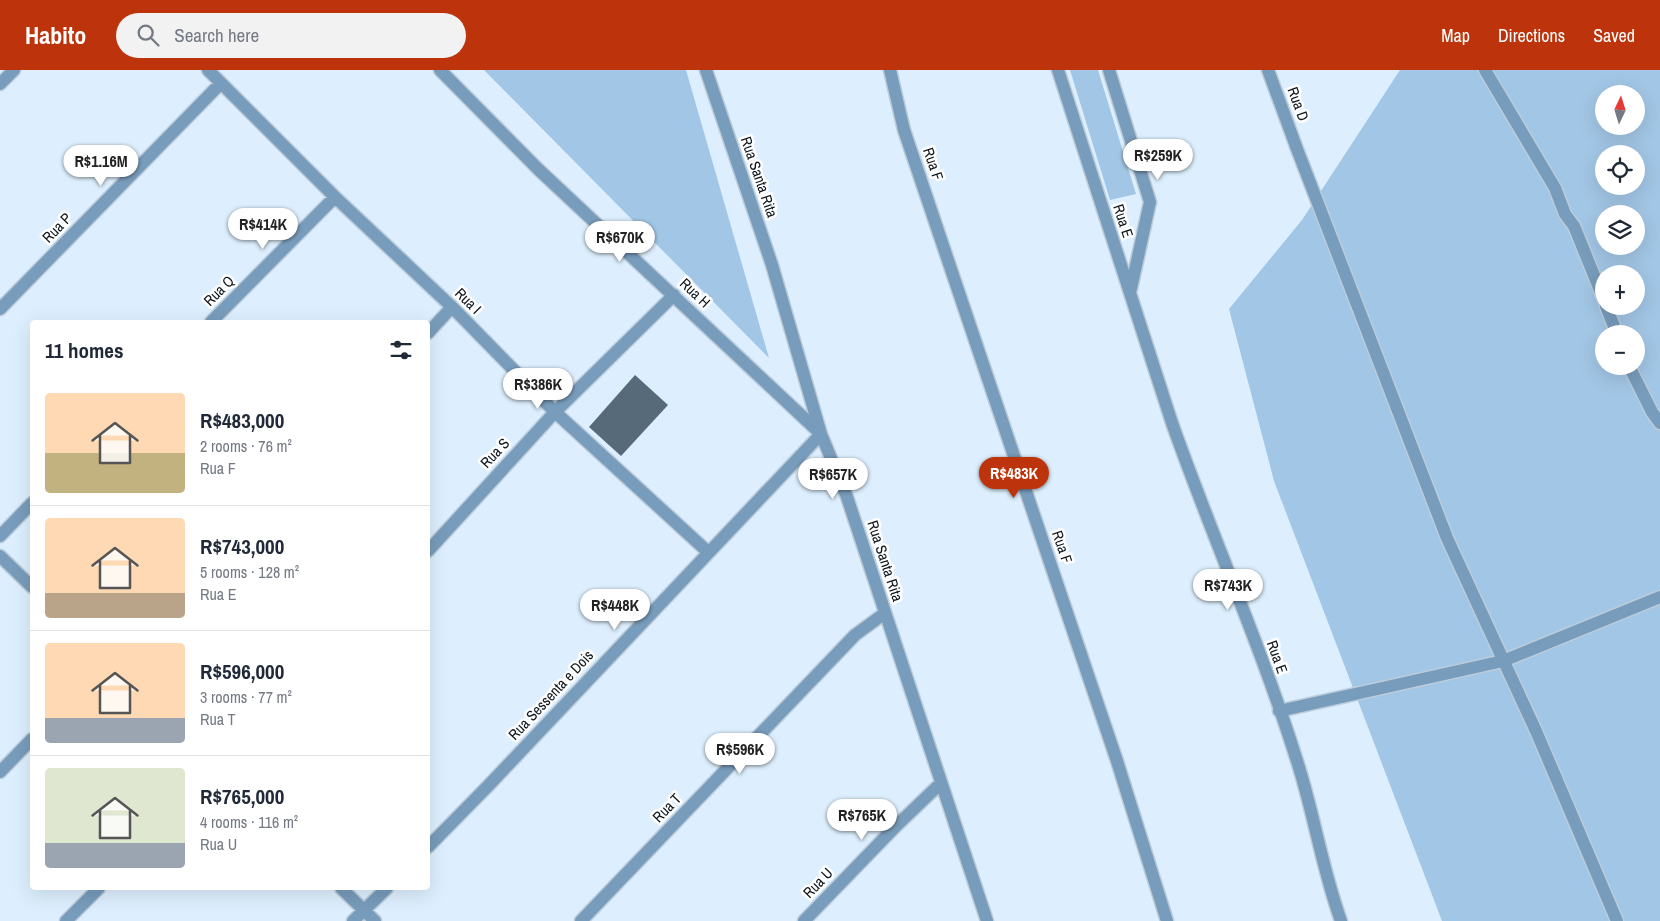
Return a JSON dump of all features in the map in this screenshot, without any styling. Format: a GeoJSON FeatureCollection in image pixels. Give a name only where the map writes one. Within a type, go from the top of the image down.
{"type":"FeatureCollection","features":[{"type":"Feature","properties":{"kind":"street"},"geometry":{"type":"LineString","coordinates":[[0,84],[14,70]]}},
{"type":"Feature","properties":{"kind":"street","name":"Rua I"},"geometry":{"type":"LineString","coordinates":[[208,70],[335,197],[452,307],[555,412],[708,552]]}},
{"type":"Feature","properties":{"kind":"street","name":"Rua H"},"geometry":{"type":"LineString","coordinates":[[440,70],[538,168],[821,434]]}},
{"type":"Feature","properties":{"kind":"street","name":"Rua Santa Rita"},"geometry":{"type":"LineString","coordinates":[[706,70],[772,265],[821,434],[846,497],[987,921]]}},
{"type":"Feature","properties":{"kind":"street","name":"Rua F"},"geometry":{"type":"LineString","coordinates":[[890,70],[904,130],[1117,761],[1167,921]]}},
{"type":"Feature","properties":{"kind":"street","name":"Rua E"},"geometry":{"type":"LineString","coordinates":[[1058,70],[1130,296],[1192,479],[1249,626],[1297,761],[1341,921]]}},
{"type":"Feature","properties":{"kind":"street","name":"Rua E"},"geometry":{"type":"LineString","coordinates":[[1109,70],[1150,202],[1130,296]]}},
{"type":"Feature","properties":{"kind":"street","name":"Rua D"},"geometry":{"type":"LineString","coordinates":[[1268,70],[1447,538],[1536,731],[1617,921]]}},
{"type":"Feature","properties":{"kind":"street"},"geometry":{"type":"LineString","coordinates":[[1485,70],[1555,188],[1565,214],[1574,226],[1595,278]]}},
{"type":"Feature","properties":{"kind":"street","name":"Rua P"},"geometry":{"type":"LineString","coordinates":[[0,309],[221,83]]}},
{"type":"Feature","properties":{"kind":"street","name":"Rua Q"},"geometry":{"type":"LineString","coordinates":[[213,320],[335,197]]}},
{"type":"Feature","properties":{"kind":"street","name":"Rua S"},"geometry":{"type":"LineString","coordinates":[[430,549],[555,412],[674,295]]}},
{"type":"Feature","properties":{"kind":"street"},"geometry":{"type":"LineString","coordinates":[[430,331],[452,307]]}},
{"type":"Feature","properties":{"kind":"street"},"geometry":{"type":"LineString","coordinates":[[1634,375],[1652,412],[1660,423]]}},
{"type":"Feature","properties":{"kind":"street","name":"Rua Sessenta e Dois"},"geometry":{"type":"LineString","coordinates":[[430,845],[821,434]]}},
{"type":"Feature","properties":{"kind":"street"},"geometry":{"type":"LineString","coordinates":[[0,536],[30,505]]}},
{"type":"Feature","properties":{"kind":"street"},"geometry":{"type":"LineString","coordinates":[[0,556],[30,586]]}},
{"type":"Feature","properties":{"kind":"street"},"geometry":{"type":"LineString","coordinates":[[1279,711],[1503,661],[1660,597]]}},
{"type":"Feature","properties":{"kind":"street","name":"Rua T"},"geometry":{"type":"LineString","coordinates":[[581,921],[855,635],[885,613]]}},
{"type":"Feature","properties":{"kind":"street"},"geometry":{"type":"LineString","coordinates":[[0,772],[30,741]]}},
{"type":"Feature","properties":{"kind":"street","name":"Rua U"},"geometry":{"type":"LineString","coordinates":[[804,921],[894,828],[941,783]]}},
{"type":"Feature","properties":{"kind":"street"},"geometry":{"type":"LineString","coordinates":[[66,921],[97,890]]}},
{"type":"Feature","properties":{"kind":"street"},"geometry":{"type":"LineString","coordinates":[[343,890],[376,921]]}},
{"type":"Feature","properties":{"kind":"street"},"geometry":{"type":"LineString","coordinates":[[353,921],[385,890]]}},
{"type":"Feature","properties":{"kind":"shaded area"},"geometry":{"type":"Polygon","coordinates":[[[484,70],[686,70],[769,358],[484,70]]]}},
{"type":"Feature","properties":{"kind":"shaded area"},"geometry":{"type":"Polygon","coordinates":[[[1070,70],[1098,70],[1136,194],[1110,200],[1070,70]]]}},
{"type":"Feature","properties":{"kind":"shaded area"},"geometry":{"type":"Polygon","coordinates":[[[1400,70],[1660,70],[1660,921],[1442,921],[1274,481],[1229,309],[1302,220],[1400,70]]]}},
{"type":"Feature","properties":{"kind":"building"},"geometry":{"type":"Polygon","coordinates":[[[635,375],[668,405],[621,456],[589,427],[635,375]]]}}]}
